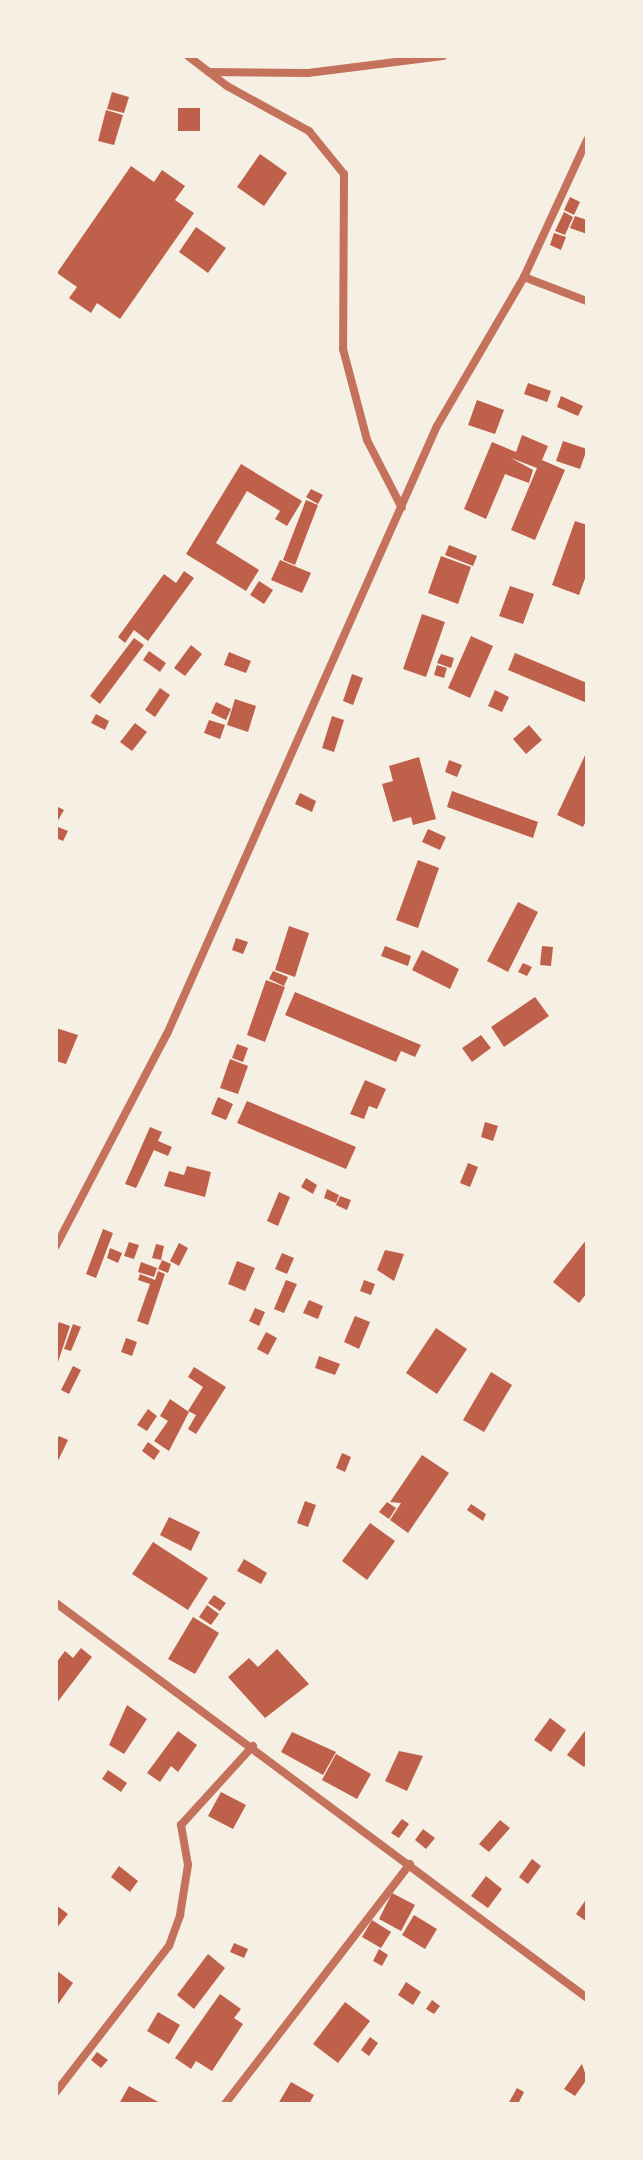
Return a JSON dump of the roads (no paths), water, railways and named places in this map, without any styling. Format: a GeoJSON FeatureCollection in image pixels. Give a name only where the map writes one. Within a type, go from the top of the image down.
{"type":"FeatureCollection","features":[{"type":"Feature","properties":{"kind":"street"},"geometry":{"type":"LineString","coordinates":[[188,56],[208,72],[309,131],[344,174],[343,349],[367,440],[402,508]]}},
{"type":"Feature","properties":{"kind":"street"},"geometry":{"type":"LineString","coordinates":[[208,72],[308,73],[443,56]]}},
{"type":"Feature","properties":{"kind":"street"},"geometry":{"type":"LineString","coordinates":[[56,1246],[167,1034],[437,426],[524,277],[587,140]]}},
{"type":"Feature","properties":{"kind":"street"},"geometry":{"type":"LineString","coordinates":[[524,277],[587,301]]}},
{"type":"Feature","properties":{"kind":"street"},"geometry":{"type":"LineString","coordinates":[[56,1603],[253,1746],[587,1998]]}},
{"type":"Feature","properties":{"kind":"street"},"geometry":{"type":"LineString","coordinates":[[56,2092],[169,1946],[180,1915],[188,1865],[181,1825],[253,1746]]}},
{"type":"Feature","properties":{"kind":"street"},"geometry":{"type":"LineString","coordinates":[[225,2104],[410,1864]]}}]}
